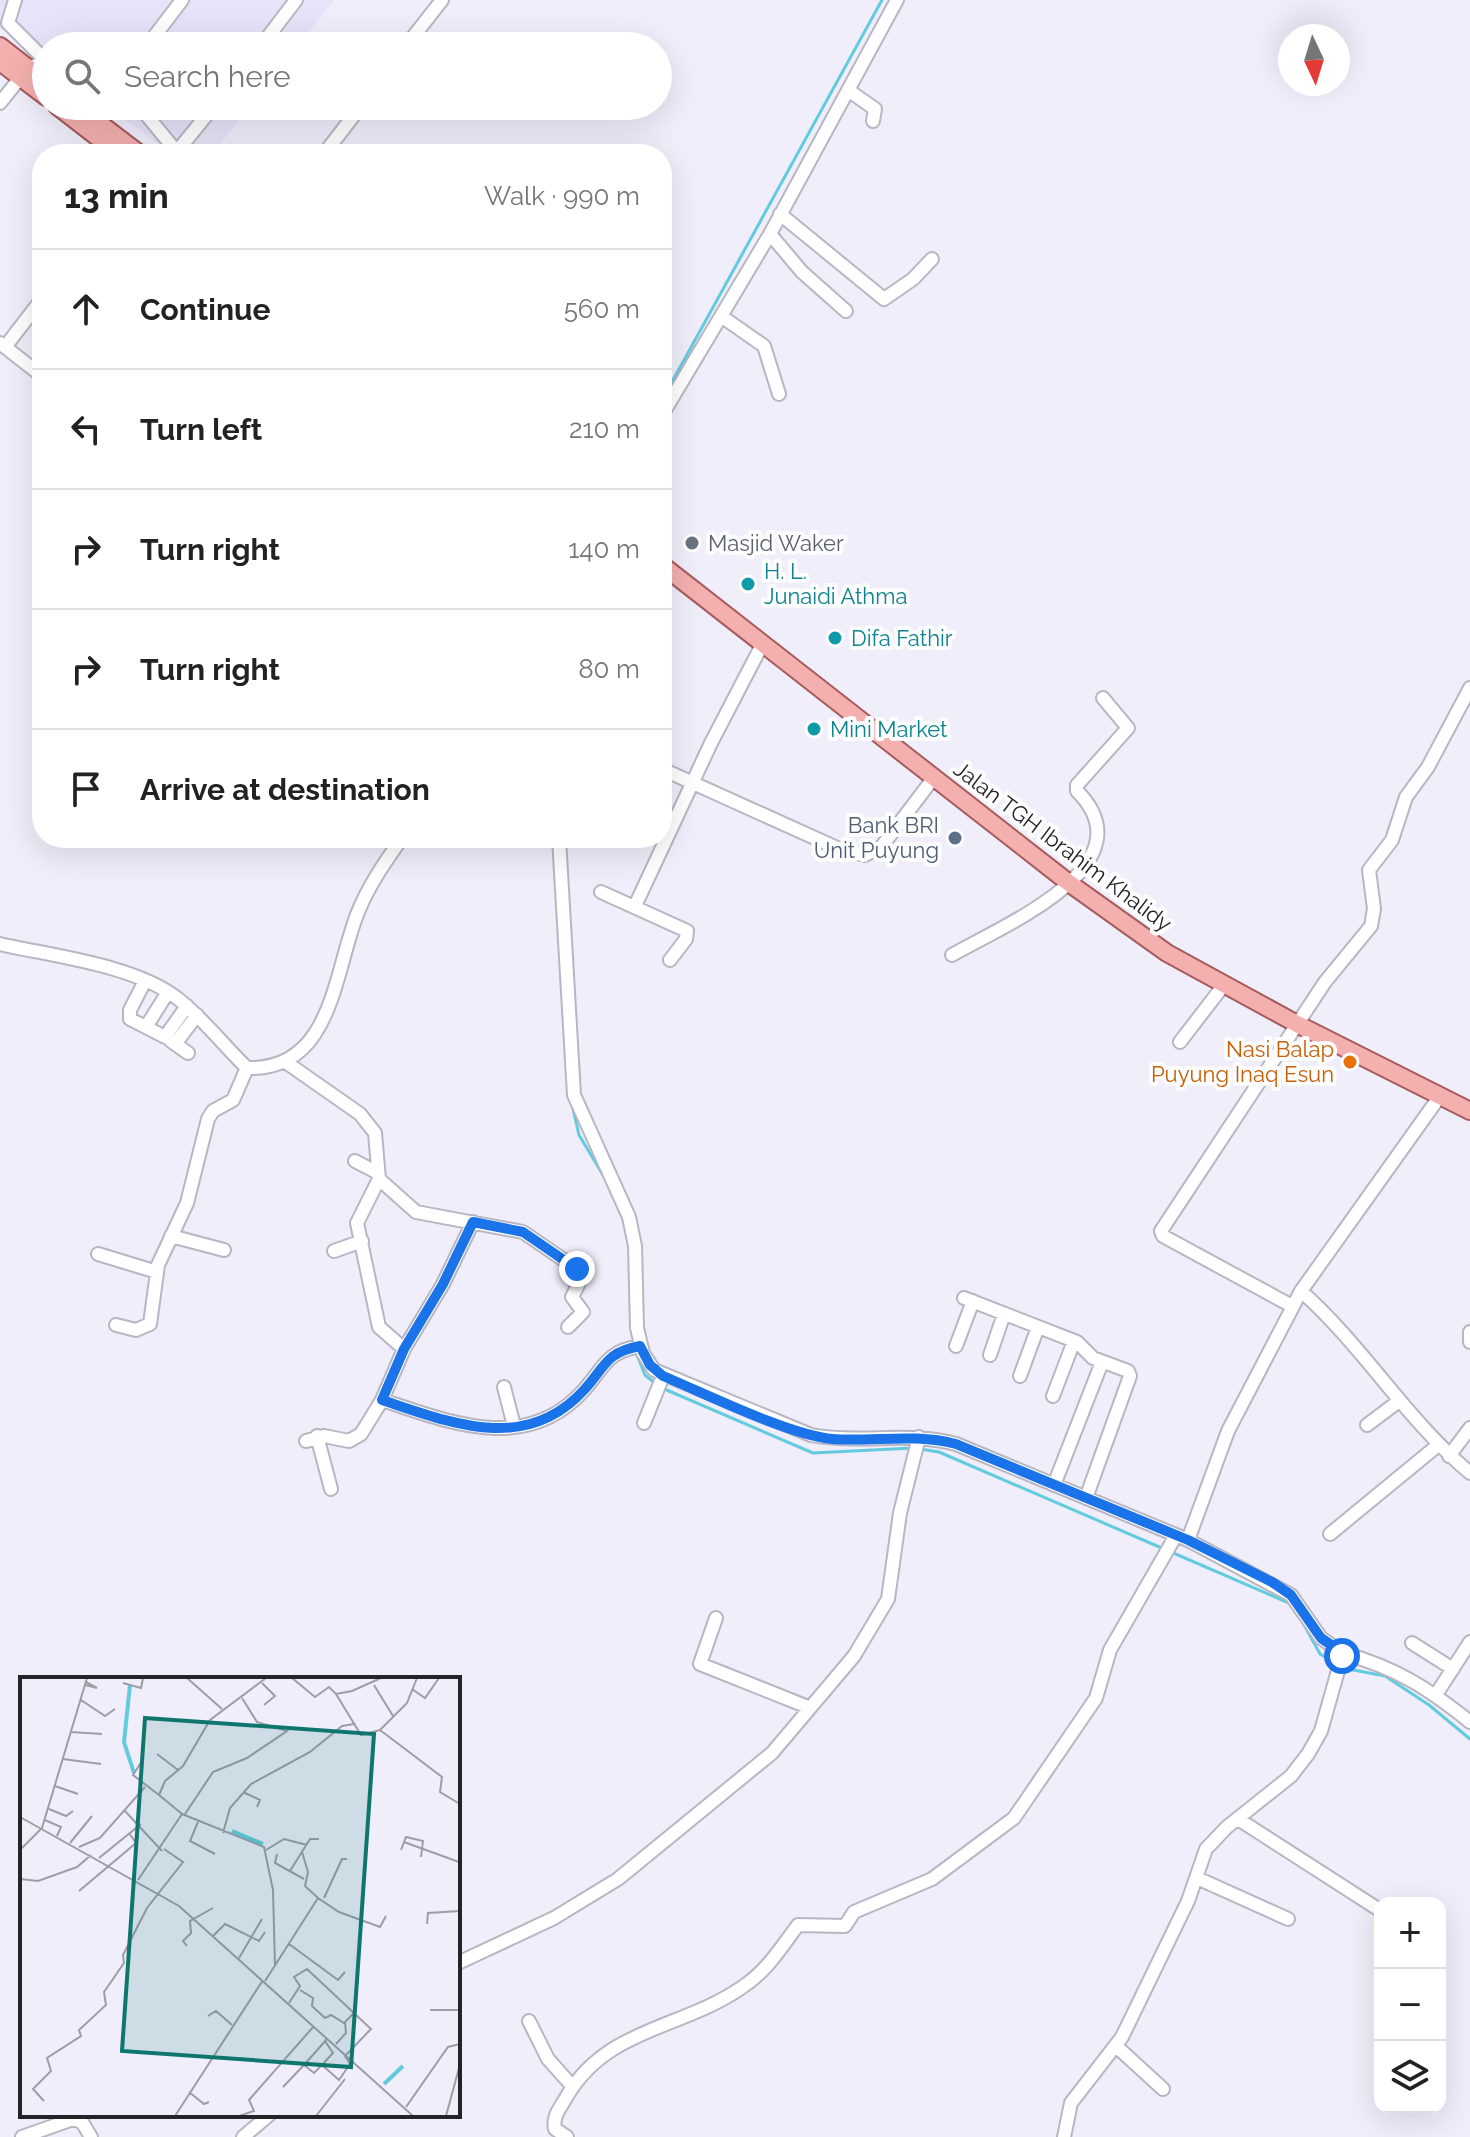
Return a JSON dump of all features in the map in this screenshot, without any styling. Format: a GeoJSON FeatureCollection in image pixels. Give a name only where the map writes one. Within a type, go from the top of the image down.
{"type":"FeatureCollection","features":[{"type":"Feature","properties":{"kind":"main road"},"geometry":{"type":"LineString","coordinates":[[0,46],[32,81]]}},
{"type":"Feature","properties":{"kind":"main road"},"geometry":{"type":"LineString","coordinates":[[0,62],[32,76]]}},
{"type":"Feature","properties":{"kind":"main road"},"geometry":{"type":"LineString","coordinates":[[70,120],[93,144]]}},
{"type":"Feature","properties":{"kind":"main road"},"geometry":{"type":"LineString","coordinates":[[95,120],[127,144]]}},
{"type":"Feature","properties":{"kind":"main road","name":"Jalan TGH Ibrahim Khalidy"},"geometry":{"type":"LineString","coordinates":[[672,573],[1069,883],[1167,953],[1223,986],[1470,1111]]}},
{"type":"Feature","properties":{"kind":"street"},"geometry":{"type":"LineString","coordinates":[[15,0],[8,23],[32,47]]}},
{"type":"Feature","properties":{"kind":"street"},"geometry":{"type":"LineString","coordinates":[[158,32],[182,0]]}},
{"type":"Feature","properties":{"kind":"street"},"geometry":{"type":"LineString","coordinates":[[272,32],[296,0]]}},
{"type":"Feature","properties":{"kind":"street"},"geometry":{"type":"LineString","coordinates":[[417,32],[442,0]]}},
{"type":"Feature","properties":{"kind":"street"},"geometry":{"type":"LineString","coordinates":[[672,398],[770,234],[897,0]]}},
{"type":"Feature","properties":{"kind":"street"},"geometry":{"type":"LineString","coordinates":[[0,103],[24,72],[32,68]]}},
{"type":"Feature","properties":{"kind":"street"},"geometry":{"type":"LineString","coordinates":[[848,90],[875,109],[873,121]]}},
{"type":"Feature","properties":{"kind":"street"},"geometry":{"type":"LineString","coordinates":[[150,120],[169,144]]}},
{"type":"Feature","properties":{"kind":"street"},"geometry":{"type":"LineString","coordinates":[[183,144],[203,120]]}},
{"type":"Feature","properties":{"kind":"street"},"geometry":{"type":"LineString","coordinates":[[332,144],[350,120]]}},
{"type":"Feature","properties":{"kind":"street"},"geometry":{"type":"LineString","coordinates":[[780,214],[882,298],[890,297],[932,259]]}},
{"type":"Feature","properties":{"kind":"street"},"geometry":{"type":"LineString","coordinates":[[770,234],[802,272],[846,311]]}},
{"type":"Feature","properties":{"kind":"street"},"geometry":{"type":"LineString","coordinates":[[32,310],[2,345],[32,368]]}},
{"type":"Feature","properties":{"kind":"street"},"geometry":{"type":"LineString","coordinates":[[721,316],[764,346],[779,394]]}},
{"type":"Feature","properties":{"kind":"street"},"geometry":{"type":"LineString","coordinates":[[672,828],[763,643]]}},
{"type":"Feature","properties":{"kind":"street"},"geometry":{"type":"LineString","coordinates":[[1292,1306],[1160,1232],[1297,1024],[1371,926],[1374,909],[1369,870],[1392,840],[1406,797],[1428,767],[1470,688]]}},
{"type":"Feature","properties":{"kind":"street"},"geometry":{"type":"LineString","coordinates":[[952,955],[1069,883],[1093,856],[1099,841],[1092,806],[1077,791],[1077,785],[1128,730],[1103,698]]}},
{"type":"Feature","properties":{"kind":"street"},"geometry":{"type":"LineString","coordinates":[[672,773],[837,848],[865,855],[882,846],[935,776]]}},
{"type":"Feature","properties":{"kind":"street"},"geometry":{"type":"LineString","coordinates":[[247,1068],[287,1063],[310,1039],[340,984],[357,914],[375,876],[395,848]]}},
{"type":"Feature","properties":{"kind":"street"},"geometry":{"type":"LineString","coordinates":[[560,848],[574,1095],[623,1200],[633,1232],[636,1347],[660,1383],[811,1435],[831,1439],[956,1444],[1086,1498],[1291,1595],[1321,1638],[1342,1659],[1381,1664],[1437,1693],[1470,1722]]}},
{"type":"Feature","properties":{"kind":"street"},"geometry":{"type":"LineString","coordinates":[[635,906],[662,848]]}},
{"type":"Feature","properties":{"kind":"street"},"geometry":{"type":"LineString","coordinates":[[601,892],[687,931],[686,939],[670,960]]}},
{"type":"Feature","properties":{"kind":"street"},"geometry":{"type":"LineString","coordinates":[[0,944],[145,981],[168,992],[192,1011],[247,1068]]}},
{"type":"Feature","properties":{"kind":"street"},"geometry":{"type":"LineString","coordinates":[[145,981],[128,1015],[188,1053]]}},
{"type":"Feature","properties":{"kind":"street"},"geometry":{"type":"LineString","coordinates":[[1180,1042],[1223,986]]}},
{"type":"Feature","properties":{"kind":"street"},"geometry":{"type":"LineString","coordinates":[[146,1027],[168,992]]}},
{"type":"Feature","properties":{"kind":"street"},"geometry":{"type":"LineString","coordinates":[[170,1040],[192,1011]]}},
{"type":"Feature","properties":{"kind":"street"},"geometry":{"type":"LineString","coordinates":[[287,1063],[371,1125],[378,1144],[379,1176],[358,1219],[379,1327],[404,1349]]}},
{"type":"Feature","properties":{"kind":"street"},"geometry":{"type":"LineString","coordinates":[[116,1325],[136,1330],[150,1325],[157,1272],[187,1203],[209,1117],[233,1100],[247,1068]]}},
{"type":"Feature","properties":{"kind":"street"},"geometry":{"type":"LineString","coordinates":[[567,2137],[555,2129],[554,2119],[573,2087],[610,2048],[743,1987],[779,1954],[798,1925],[845,1926],[854,1912],[932,1879],[1014,1818],[1096,1698],[1110,1650],[1175,1542],[1292,1306],[1440,1096]]}},
{"type":"Feature","properties":{"kind":"street"},"geometry":{"type":"LineString","coordinates":[[355,1161],[379,1176],[416,1212],[523,1232],[580,1272],[582,1279],[572,1297],[583,1312],[568,1327]]}},
{"type":"Feature","properties":{"kind":"street"},"geometry":{"type":"LineString","coordinates":[[331,1489],[312,1439],[354,1440],[382,1400],[404,1349],[443,1284],[473,1222]]}},
{"type":"Feature","properties":{"kind":"street"},"geometry":{"type":"LineString","coordinates":[[171,1236],[224,1250]]}},
{"type":"Feature","properties":{"kind":"street"},"geometry":{"type":"LineString","coordinates":[[334,1251],[362,1241]]}},
{"type":"Feature","properties":{"kind":"street"},"geometry":{"type":"LineString","coordinates":[[98,1254],[157,1272]]}},
{"type":"Feature","properties":{"kind":"street"},"geometry":{"type":"LineString","coordinates":[[1301,1291],[1324,1312],[1437,1446],[1470,1473]]}},
{"type":"Feature","properties":{"kind":"street"},"geometry":{"type":"LineString","coordinates":[[956,1346],[969,1300],[1074,1341],[1102,1362],[1128,1371],[1130,1376],[1086,1498]]}},
{"type":"Feature","properties":{"kind":"street"},"geometry":{"type":"LineString","coordinates":[[990,1355],[1004,1314]]}},
{"type":"Feature","properties":{"kind":"street"},"geometry":{"type":"LineString","coordinates":[[1020,1376],[1038,1327]]}},
{"type":"Feature","properties":{"kind":"street"},"geometry":{"type":"LineString","coordinates":[[1470,1332],[1470,1342]]}},
{"type":"Feature","properties":{"kind":"street"},"geometry":{"type":"LineString","coordinates":[[1053,1396],[1074,1341]]}},
{"type":"Feature","properties":{"kind":"street"},"geometry":{"type":"LineString","coordinates":[[382,1400],[472,1427],[514,1426],[554,1416],[584,1391],[614,1353],[636,1347]]}},
{"type":"Feature","properties":{"kind":"street"},"geometry":{"type":"LineString","coordinates":[[1054,1485],[1102,1362]]}},
{"type":"Feature","properties":{"kind":"street"},"geometry":{"type":"LineString","coordinates":[[644,1423],[660,1383]]}},
{"type":"Feature","properties":{"kind":"street"},"geometry":{"type":"LineString","coordinates":[[504,1387],[514,1426]]}},
{"type":"Feature","properties":{"kind":"street"},"geometry":{"type":"LineString","coordinates":[[1367,1425],[1399,1401]]}},
{"type":"Feature","properties":{"kind":"street"},"geometry":{"type":"LineString","coordinates":[[1449,1456],[1470,1428]]}},
{"type":"Feature","properties":{"kind":"street"},"geometry":{"type":"LineString","coordinates":[[460,1962],[554,1918],[618,1879],[764,1762],[854,1656],[888,1599],[900,1513],[917,1444]]}},
{"type":"Feature","properties":{"kind":"street"},"geometry":{"type":"LineString","coordinates":[[1330,1534],[1437,1446]]}},
{"type":"Feature","properties":{"kind":"street"},"geometry":{"type":"LineString","coordinates":[[716,1618],[700,1664],[808,1707]]}},
{"type":"Feature","properties":{"kind":"street"},"geometry":{"type":"LineString","coordinates":[[1437,1693],[1470,1642]]}},
{"type":"Feature","properties":{"kind":"street"},"geometry":{"type":"LineString","coordinates":[[1412,1643],[1453,1669]]}},
{"type":"Feature","properties":{"kind":"street"},"geometry":{"type":"LineString","coordinates":[[1064,2137],[1071,2103],[1116,2046],[1197,1878],[1206,1849],[1291,1776],[1308,1754],[1321,1731],[1342,1659]]}},
{"type":"Feature","properties":{"kind":"street"},"geometry":{"type":"LineString","coordinates":[[1238,1819],[1374,1906]]}},
{"type":"Feature","properties":{"kind":"street"},"geometry":{"type":"LineString","coordinates":[[1197,1878],[1288,1919]]}},
{"type":"Feature","properties":{"kind":"street"},"geometry":{"type":"LineString","coordinates":[[529,2021],[548,2059],[573,2087]]}},
{"type":"Feature","properties":{"kind":"street"},"geometry":{"type":"LineString","coordinates":[[1116,2046],[1163,2089]]}},
{"type":"Feature","properties":{"kind":"street"},"geometry":{"type":"LineString","coordinates":[[243,2137],[267,2117]]}},
{"type":"Feature","properties":{"kind":"street"},"geometry":{"type":"LineString","coordinates":[[22,2137],[76,2119],[91,2137]]}},
{"type":"Feature","properties":{"kind":"shaded area"},"geometry":{"type":"Polygon","coordinates":[[[0,0],[334,0],[309,32],[32,32],[32,52],[0,28],[0,0]]]}},
{"type":"Feature","properties":{"kind":"shaded area"},"geometry":{"type":"Polygon","coordinates":[[[125,120],[239,120],[220,144],[158,144],[125,120]]]}},
{"type":"Feature","properties":{"kind":"waterway"},"geometry":{"type":"LineString","coordinates":[[672,382],[882,0]]}},
{"type":"Feature","properties":{"kind":"waterway"},"geometry":{"type":"LineString","coordinates":[[571,1100],[579,1135],[606,1180]]}},
{"type":"Feature","properties":{"kind":"waterway"},"geometry":{"type":"LineString","coordinates":[[617,1205],[625,1224]]}},
{"type":"Feature","properties":{"kind":"waterway"},"geometry":{"type":"LineString","coordinates":[[631,1306],[631,1323]]}},
{"type":"Feature","properties":{"kind":"waterway"},"geometry":{"type":"LineString","coordinates":[[635,1350],[645,1375],[656,1384]]}},
{"type":"Feature","properties":{"kind":"waterway"},"geometry":{"type":"LineString","coordinates":[[662,1388],[813,1453],[913,1448]]}},
{"type":"Feature","properties":{"kind":"waterway"},"geometry":{"type":"LineString","coordinates":[[920,1449],[939,1452],[1164,1549]]}},
{"type":"Feature","properties":{"kind":"waterway"},"geometry":{"type":"LineString","coordinates":[[1171,1552],[1289,1603]]}},
{"type":"Feature","properties":{"kind":"waterway"},"geometry":{"type":"LineString","coordinates":[[1302,1621],[1320,1654],[1337,1664]]}},
{"type":"Feature","properties":{"kind":"waterway"},"geometry":{"type":"LineString","coordinates":[[1343,1668],[1385,1676],[1429,1705],[1470,1739]]}},
{"type":"Feature","properties":{"kind":"place","name":"Masjid Waker"},"geometry":{"type":"Point","coordinates":[692,543]}},
{"type":"Feature","properties":{"kind":"place","name":"H. L. Junaidi Athma"},"geometry":{"type":"Point","coordinates":[748,584]}},
{"type":"Feature","properties":{"kind":"place","name":"Difa Fathir"},"geometry":{"type":"Point","coordinates":[835,638]}},
{"type":"Feature","properties":{"kind":"place","name":"Mini Market"},"geometry":{"type":"Point","coordinates":[814,729]}},
{"type":"Feature","properties":{"kind":"place","name":"Bank BRI Unit Puyung"},"geometry":{"type":"Point","coordinates":[955,838]}},
{"type":"Feature","properties":{"kind":"place","name":"Nasi Balap Puyung Inaq Esun"},"geometry":{"type":"Point","coordinates":[1350,1062]}},
{"type":"Feature","properties":{"kind":"route"},"geometry":{"type":"LineString","coordinates":[[577,1269],[523,1232],[473,1222],[443,1284],[404,1349],[382,1400],[481,1429],[540,1422],[554,1416],[584,1391],[614,1353],[640,1346],[650,1365],[663,1376],[779,1424],[831,1439],[930,1437],[956,1444],[1188,1540],[1272,1582],[1291,1595],[1321,1638],[1343,1653],[1342,1656]]}}]}
